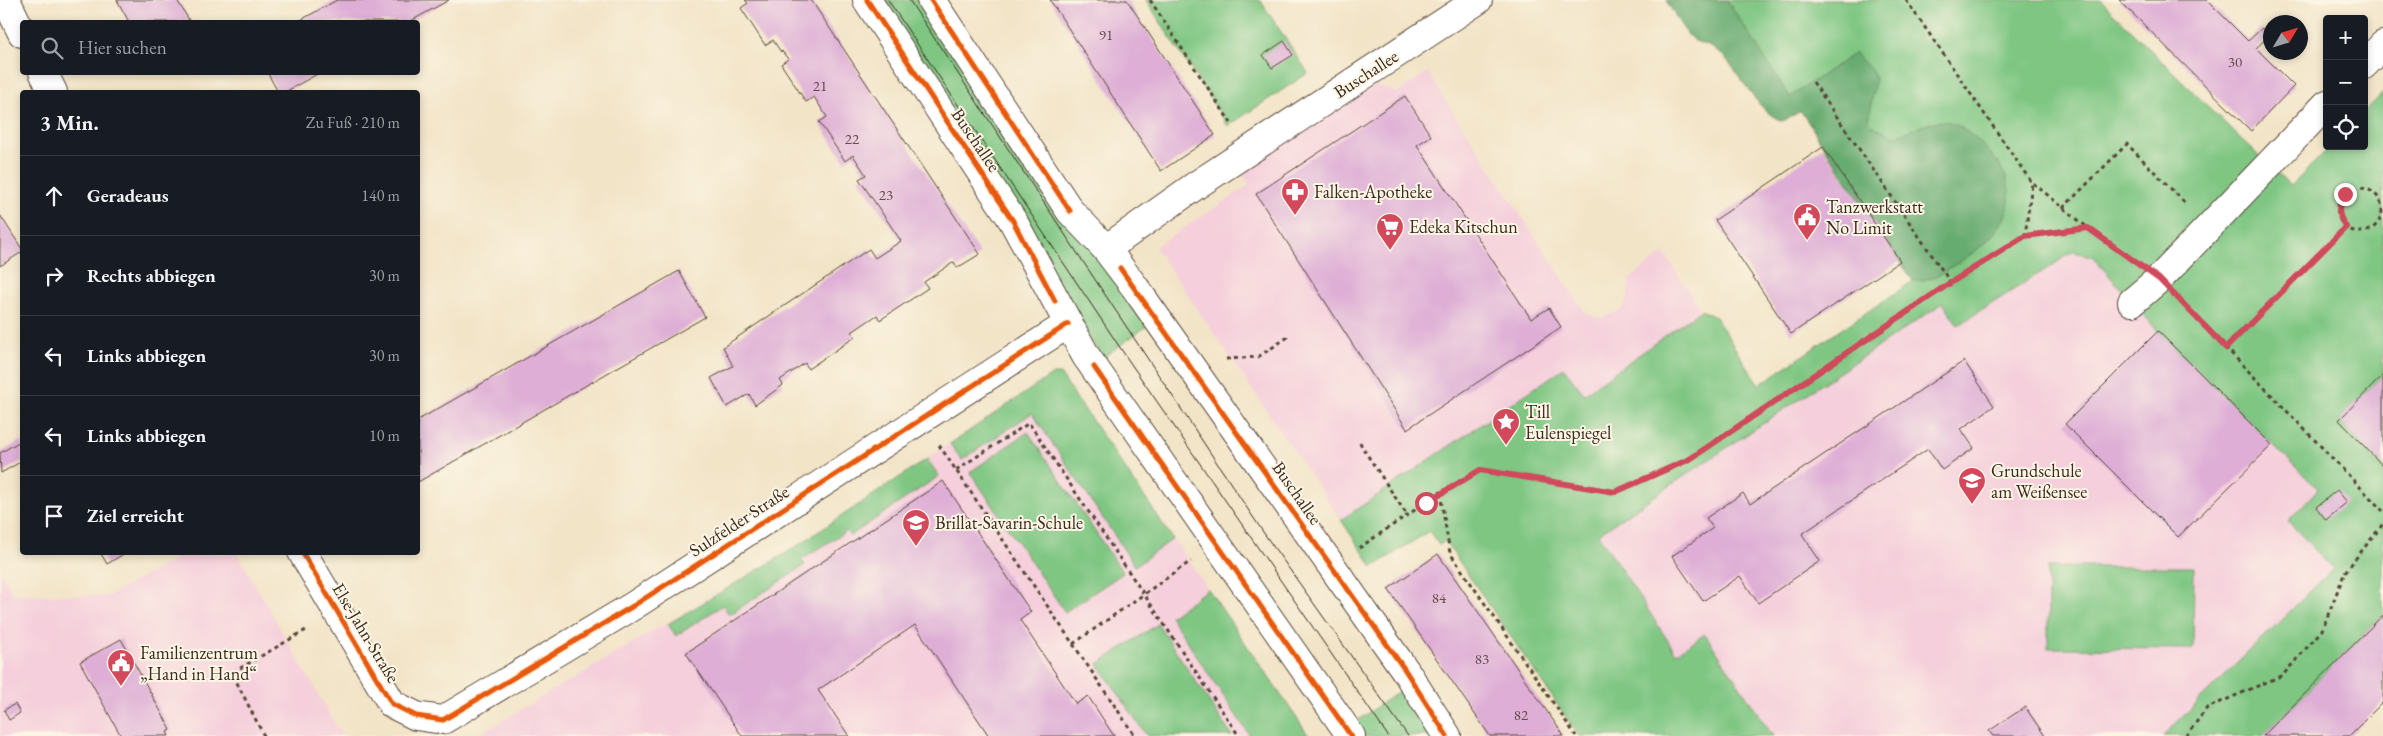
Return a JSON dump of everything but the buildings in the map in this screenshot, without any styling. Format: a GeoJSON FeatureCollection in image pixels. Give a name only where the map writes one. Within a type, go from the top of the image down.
{"type":"FeatureCollection","features":[{"type":"Feature","properties":{"kind":"main road"},"geometry":{"type":"LineString","coordinates":[[6,0],[20,29]]}},
{"type":"Feature","properties":{"kind":"main road","name":"Buschallee"},"geometry":{"type":"LineString","coordinates":[[867,0],[1013,220],[1068,324],[1103,380],[1351,736]]}},
{"type":"Feature","properties":{"kind":"main road","name":"Buschallee"},"geometry":{"type":"LineString","coordinates":[[931,0],[1070,211],[1106,249],[1134,286],[1405,670],[1447,736]]}},
{"type":"Feature","properties":{"kind":"main road","name":"Buschallee"},"geometry":{"type":"LineString","coordinates":[[1106,249],[1249,151],[1478,0]]}},
{"type":"Feature","properties":{"kind":"main road"},"geometry":{"type":"LineString","coordinates":[[2368,61],[2383,45]]}},
{"type":"Feature","properties":{"kind":"main road"},"geometry":{"type":"LineString","coordinates":[[44,75],[52,90]]}},
{"type":"Feature","properties":{"kind":"main road"},"geometry":{"type":"LineString","coordinates":[[2132,302],[2159,279],[2326,105]]}},
{"type":"Feature","properties":{"kind":"main road","name":"Sulzfelder Straße"},"geometry":{"type":"LineString","coordinates":[[416,716],[443,720],[599,626],[1068,324]]}},
{"type":"Feature","properties":{"kind":"main road","name":"Else-Jahn-Straße"},"geometry":{"type":"LineString","coordinates":[[304,555],[392,704],[416,716]]}},
{"type":"Feature","properties":{"kind":"path"},"geometry":{"type":"LineString","coordinates":[[1150,0],[1249,151]]}},
{"type":"Feature","properties":{"kind":"path"},"geometry":{"type":"LineString","coordinates":[[1906,0],[2032,183],[2088,228],[2159,279],[2383,511]]}},
{"type":"Feature","properties":{"kind":"path"},"geometry":{"type":"LineString","coordinates":[[1813,82],[1950,283]]}},
{"type":"Feature","properties":{"kind":"path"},"geometry":{"type":"LineString","coordinates":[[2064,208],[2127,144],[2209,228]]}},
{"type":"Feature","properties":{"kind":"path"},"geometry":{"type":"LineString","coordinates":[[2025,236],[2032,183]]}},
{"type":"Feature","properties":{"kind":"path"},"geometry":{"type":"LineString","coordinates":[[2356,188],[2369,190],[2378,198],[2382,210],[2379,222],[2370,230],[2357,232],[2346,227],[2339,216],[2339,204],[2345,194],[2356,188]]}},
{"type":"Feature","properties":{"kind":"path"},"geometry":{"type":"LineString","coordinates":[[2226,348],[2346,227]]}},
{"type":"Feature","properties":{"kind":"path"},"geometry":{"type":"LineString","coordinates":[[1353,552],[1440,493],[1480,470],[1615,492],[1690,459],[1950,283],[2025,236],[2088,228]]}},
{"type":"Feature","properties":{"kind":"path"},"geometry":{"type":"LineString","coordinates":[[1222,359],[1258,357],[1291,335]]}},
{"type":"Feature","properties":{"kind":"path"},"geometry":{"type":"LineString","coordinates":[[956,470],[1029,423],[1239,736]]}},
{"type":"Feature","properties":{"kind":"path"},"geometry":{"type":"LineString","coordinates":[[936,440],[1135,736]]}},
{"type":"Feature","properties":{"kind":"path"},"geometry":{"type":"LineString","coordinates":[[1360,442],[1407,515]]}},
{"type":"Feature","properties":{"kind":"path"},"geometry":{"type":"LineString","coordinates":[[1440,493],[1450,553],[1576,736]]}},
{"type":"Feature","properties":{"kind":"path"},"geometry":{"type":"LineString","coordinates":[[2186,736],[2207,708],[2283,675],[2322,630],[2345,572],[2383,524]]}},
{"type":"Feature","properties":{"kind":"path"},"geometry":{"type":"LineString","coordinates":[[1073,644],[1194,559]]}},
{"type":"Feature","properties":{"kind":"path"},"geometry":{"type":"LineString","coordinates":[[264,736],[232,674],[306,630]]}},
{"type":"Feature","properties":{"kind":"shaded area"},"geometry":{"type":"Polygon","coordinates":[[[1427,72],[1586,314],[1602,318],[1619,311],[1626,304],[1630,279],[1664,253],[1701,310],[1583,394],[1564,369],[1341,520],[1155,247],[1250,185],[1241,172],[1375,85],[1397,93],[1427,72]]]}},
{"type":"Feature","properties":{"kind":"shaded area","name":"Grundschule am Weißensee"},"geometry":{"type":"Polygon","coordinates":[[[2073,252],[2092,256],[2158,331],[2318,489],[2288,521],[2333,568],[2163,736],[1773,736],[1705,634],[1676,653],[1598,534],[1944,303],[1958,325],[2073,252]]]}},
{"type":"Feature","properties":{"kind":"shaded area"},"geometry":{"type":"Polygon","coordinates":[[[1053,374],[1060,374],[1309,736],[476,736],[791,550],[1053,374]]]}},
{"type":"Feature","properties":{"kind":"shaded area"},"geometry":{"type":"Polygon","coordinates":[[[182,555],[238,555],[342,736],[0,736],[0,572],[13,594],[108,596],[182,555]]]}},
{"type":"Feature","properties":{"kind":"green space"},"geometry":{"type":"Polygon","coordinates":[[[878,0],[920,0],[1150,324],[1102,358],[878,0]]]}},
{"type":"Feature","properties":{"kind":"green space"},"geometry":{"type":"Polygon","coordinates":[[[1146,0],[1260,0],[1308,73],[1228,126],[1146,0]]]}},
{"type":"Feature","properties":{"kind":"green space"},"geometry":{"type":"Polygon","coordinates":[[[1666,0],[1727,0],[1790,97],[1855,53],[1871,69],[1875,78],[1869,121],[1877,128],[1895,136],[1932,123],[1947,121],[1969,133],[1992,155],[2003,171],[2008,187],[2009,202],[2005,217],[1996,231],[1982,245],[1946,271],[1928,279],[1913,281],[1801,111],[1783,121],[1773,117],[1757,101],[1719,52],[1689,36],[1666,0]]]}},
{"type":"Feature","properties":{"kind":"green space"},"geometry":{"type":"Polygon","coordinates":[[[1703,0],[2100,0],[2291,186],[2327,150],[2368,150],[2368,108],[2383,93],[2383,375],[2339,420],[2383,465],[2383,615],[2263,736],[2163,736],[2333,569],[2288,521],[2318,489],[2158,331],[2092,256],[2073,252],[1958,325],[1943,303],[1598,534],[1676,653],[1705,634],[1773,736],[1579,736],[1445,541],[1439,545],[1429,531],[1373,567],[1341,520],[1564,368],[1584,394],[1701,310],[1715,317],[1759,385],[1913,281],[1801,111],[1703,0]]]}},
{"type":"Feature","properties":{"kind":"green space"},"geometry":{"type":"Polygon","coordinates":[[[1053,374],[1060,374],[1173,539],[1135,566],[1032,413],[962,460],[950,444],[1053,374]]]}},
{"type":"Feature","properties":{"kind":"green space"},"geometry":{"type":"Polygon","coordinates":[[[1028,432],[1123,573],[1065,612],[970,472],[1028,432]]]}},
{"type":"Feature","properties":{"kind":"green space"},"geometry":{"type":"Polygon","coordinates":[[[927,459],[939,476],[850,536],[846,531],[801,560],[805,565],[729,615],[723,605],[676,636],[668,624],[791,550],[927,459]]]}},
{"type":"Feature","properties":{"kind":"green space"},"geometry":{"type":"Polygon","coordinates":[[[2048,567],[2194,567],[2193,649],[2048,648],[2048,567]]]}},
{"type":"Feature","properties":{"kind":"green space"},"geometry":{"type":"Polygon","coordinates":[[[1208,589],[1309,736],[1250,736],[1170,616],[1208,589]]]}},
{"type":"Feature","properties":{"kind":"green space"},"geometry":{"type":"Polygon","coordinates":[[[1158,624],[1232,736],[1147,736],[1098,664],[1158,624]]]}},
{"type":"Feature","properties":{"kind":"green space"},"geometry":{"type":"Polygon","coordinates":[[[1403,688],[1434,736],[1363,736],[1353,724],[1403,688]]]}},
{"type":"Feature","properties":{"kind":"tram line"},"geometry":{"type":"LineString","coordinates":[[888,0],[1129,361],[1388,736]]}},
{"type":"Feature","properties":{"kind":"tram line"},"geometry":{"type":"LineString","coordinates":[[909,0],[1263,532],[1408,736]]}},
{"type":"Feature","properties":{"kind":"cycle path"},"geometry":{"type":"LineString","coordinates":[[867,0],[1013,221],[1055,301]]}},
{"type":"Feature","properties":{"kind":"cycle path"},"geometry":{"type":"LineString","coordinates":[[931,0],[1070,211]]}},
{"type":"Feature","properties":{"kind":"cycle path"},"geometry":{"type":"LineString","coordinates":[[1120,268],[1405,670],[1447,736]]}},
{"type":"Feature","properties":{"kind":"cycle path"},"geometry":{"type":"LineString","coordinates":[[304,555],[392,704],[416,716],[443,720],[633,606],[1068,324]]}},
{"type":"Feature","properties":{"kind":"cycle path"},"geometry":{"type":"LineString","coordinates":[[1094,367],[1351,736]]}},
{"type":"Feature","properties":{"kind":"place","name":"Falken-Apotheke"},"geometry":{"type":"Point","coordinates":[1295,216]}},
{"type":"Feature","properties":{"kind":"place","name":"Tanzwerkstatt No Limit"},"geometry":{"type":"Point","coordinates":[1807,241]}},
{"type":"Feature","properties":{"kind":"place","name":"Edeka Kitschun"},"geometry":{"type":"Point","coordinates":[1390,251]}},
{"type":"Feature","properties":{"kind":"place","name":"Till Eulenspiegel"},"geometry":{"type":"Point","coordinates":[1506,446]}},
{"type":"Feature","properties":{"kind":"place","name":"Grundschule am Weißensee"},"geometry":{"type":"Point","coordinates":[1972,505]}},
{"type":"Feature","properties":{"kind":"place","name":"Brillat-Savarin-Schule"},"geometry":{"type":"Point","coordinates":[916,547]}},
{"type":"Feature","properties":{"kind":"place","name":"Familienzentrum „Hand in Hand“"},"geometry":{"type":"Point","coordinates":[121,687]}},
{"type":"Feature","properties":{"kind":"route"},"geometry":{"type":"LineString","coordinates":[[1426,503],[1480,470],[1615,492],[1690,459],[1950,283],[2025,236],[2088,228],[2159,279],[2226,348],[2346,227],[2339,216],[2339,204],[2345,194]]}}]}
